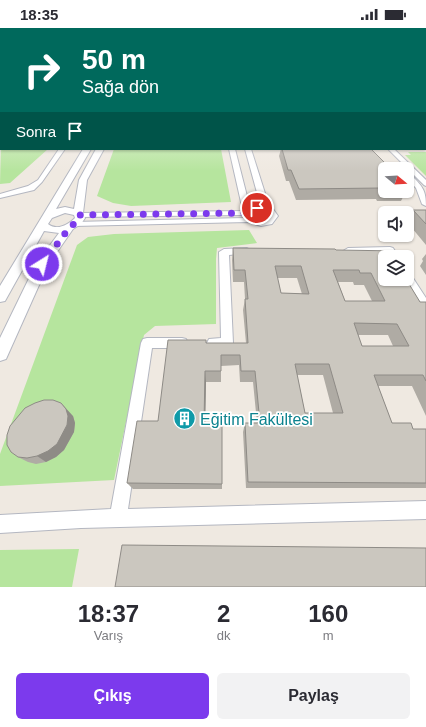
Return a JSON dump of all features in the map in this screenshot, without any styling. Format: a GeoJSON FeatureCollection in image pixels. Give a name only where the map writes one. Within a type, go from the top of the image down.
{"type":"FeatureCollection","features":[{"type":"Feature","properties":{"kind":"street"},"geometry":{"type":"LineString","coordinates":[[0,196],[31,188],[40,181],[61,150]]}},
{"type":"Feature","properties":{"kind":"street"},"geometry":{"type":"LineString","coordinates":[[0,297],[86,150]]}},
{"type":"Feature","properties":{"kind":"street"},"geometry":{"type":"LineString","coordinates":[[0,354],[42,264],[75,220],[83,180],[99,150]]}},
{"type":"Feature","properties":{"kind":"street"},"geometry":{"type":"LineString","coordinates":[[232,150],[248,215],[258,224],[264,224],[272,221],[274,216],[266,209],[248,150]]}},
{"type":"Feature","properties":{"kind":"street"},"geometry":{"type":"LineString","coordinates":[[388,150],[397,162]]}},
{"type":"Feature","properties":{"kind":"street"},"geometry":{"type":"LineString","coordinates":[[388,150],[426,184]]}},
{"type":"Feature","properties":{"kind":"street"},"geometry":{"type":"LineString","coordinates":[[414,182],[419,187],[426,204]]}},
{"type":"Feature","properties":{"kind":"street"},"geometry":{"type":"LineString","coordinates":[[44,221],[47,228],[52,230],[75,220],[248,215],[257,208],[266,209]]}},
{"type":"Feature","properties":{"kind":"street"},"geometry":{"type":"LineString","coordinates":[[44,221],[54,212],[66,210],[75,220]]}},
{"type":"Feature","properties":{"kind":"street"},"geometry":{"type":"LineString","coordinates":[[335,251],[378,250]]}},
{"type":"Feature","properties":{"kind":"street"},"geometry":{"type":"LineString","coordinates":[[118,518],[148,343],[227,343],[224,252],[258,251]]}},
{"type":"Feature","properties":{"kind":"street"},"geometry":{"type":"LineString","coordinates":[[413,286],[426,307]]}},
{"type":"Feature","properties":{"kind":"street"},"geometry":{"type":"LineString","coordinates":[[0,524],[118,518],[426,510]]}},
{"type":"Feature","properties":{"kind":"green space"},"geometry":{"type":"Polygon","coordinates":[[[1,150],[47,150],[10,183],[0,184],[1,150]]]}},
{"type":"Feature","properties":{"kind":"green space"},"geometry":{"type":"Polygon","coordinates":[[[114,150],[221,150],[231,202],[131,206],[113,203],[97,196],[114,150]]]}},
{"type":"Feature","properties":{"kind":"green space"},"geometry":{"type":"Polygon","coordinates":[[[408,152],[426,152],[426,176],[414,164],[414,162],[412,162],[405,155],[411,155],[408,152]]]}},
{"type":"Feature","properties":{"kind":"green space"},"geometry":{"type":"Polygon","coordinates":[[[249,230],[257,243],[217,248],[216,324],[155,326],[144,335],[114,480],[0,486],[0,454],[77,245],[88,237],[114,234],[249,230]]]}},
{"type":"Feature","properties":{"kind":"green space"},"geometry":{"type":"Polygon","coordinates":[[[79,549],[72,587],[0,587],[0,550],[79,549]]]}},
{"type":"Feature","properties":{"kind":"building"},"geometry":{"type":"Polygon","coordinates":[[[282,150],[372,150],[384,162],[378,162],[378,188],[299,189],[291,170],[288,170],[282,150]]]}},
{"type":"Feature","properties":{"kind":"building"},"geometry":{"type":"Polygon","coordinates":[[[414,210],[426,210],[426,224],[414,211],[414,210]]]}},
{"type":"Feature","properties":{"kind":"building"},"geometry":{"type":"Polygon","coordinates":[[[233,248],[378,251],[378,286],[410,286],[420,302],[426,302],[426,381],[423,375],[374,375],[392,423],[411,423],[413,429],[426,429],[426,483],[248,482],[245,423],[260,423],[255,371],[241,371],[240,355],[221,355],[221,371],[205,371],[204,423],[222,423],[222,484],[127,483],[137,421],[158,421],[168,340],[206,340],[206,343],[248,343],[245,299],[248,299],[245,270],[234,270],[233,248]],[[275,266],[281,293],[309,294],[301,266],[275,266]],[[333,270],[345,301],[385,301],[371,273],[360,273],[359,270],[333,270]],[[354,323],[362,346],[409,346],[397,324],[354,323]],[[295,364],[305,413],[343,413],[329,364],[295,364]]]}},
{"type":"Feature","properties":{"kind":"building"},"geometry":{"type":"Polygon","coordinates":[[[44,400],[53,400],[61,403],[66,409],[68,416],[67,425],[57,444],[48,451],[37,456],[27,458],[18,457],[11,452],[7,445],[7,435],[10,426],[25,408],[44,400]]]}},
{"type":"Feature","properties":{"kind":"building"},"geometry":{"type":"Polygon","coordinates":[[[122,545],[426,548],[426,587],[115,587],[122,545]]]}},
{"type":"Feature","properties":{"kind":"place","name":"Eğitim Fakültesi"},"geometry":{"type":"Point","coordinates":[184,419]}},
{"type":"Feature","properties":{"kind":"route"},"geometry":{"type":"LineString","coordinates":[[42,264],[70,227],[78,221],[80,215],[247,213],[257,208]]}}]}
